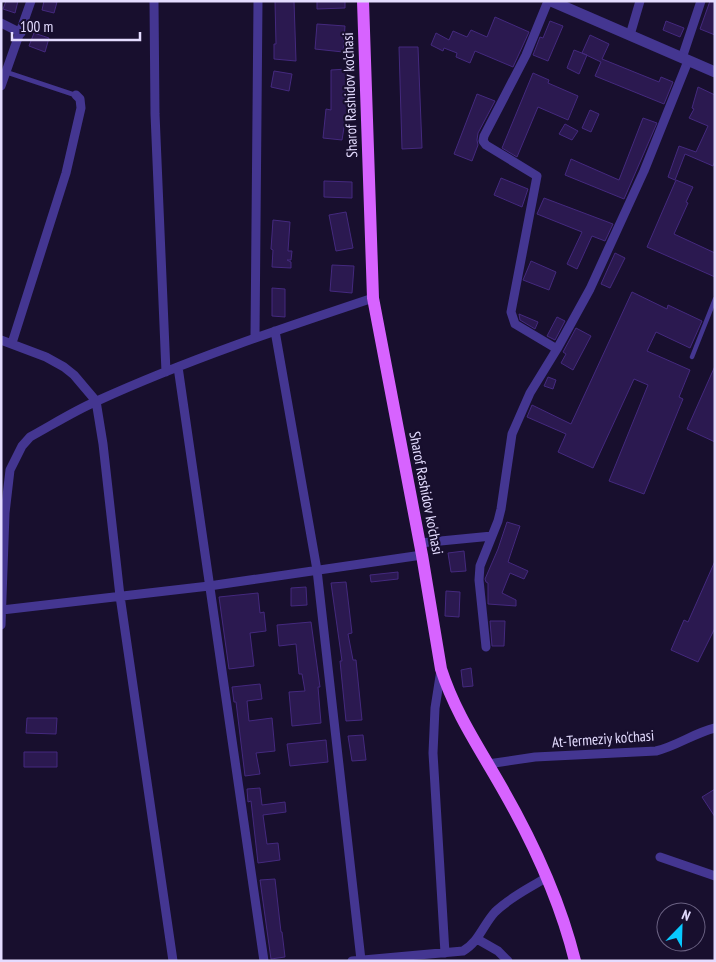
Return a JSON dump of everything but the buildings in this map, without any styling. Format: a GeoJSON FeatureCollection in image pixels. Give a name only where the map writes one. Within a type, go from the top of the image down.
{"type":"FeatureCollection","features":[{"type":"Feature","properties":{"kind":"main road","name":"Sharof Rashidov ko'chasi"},"geometry":{"type":"LineString","coordinates":[[364,1],[373,298],[421,549],[441,669],[447,688],[462,721],[516,813],[547,877],[566,927],[575,961]]}},
{"type":"Feature","properties":{"kind":"street"},"geometry":{"type":"LineString","coordinates":[[1,86],[31,1]]}},
{"type":"Feature","properties":{"kind":"street"},"geometry":{"type":"LineString","coordinates":[[154,1],[155,114],[166,372]]}},
{"type":"Feature","properties":{"kind":"street"},"geometry":{"type":"LineString","coordinates":[[255,337],[258,1]]}},
{"type":"Feature","properties":{"kind":"street"},"geometry":{"type":"LineString","coordinates":[[557,349],[515,324],[511,312],[537,176],[486,145],[483,141],[526,55],[549,1],[715,72]]}},
{"type":"Feature","properties":{"kind":"street"},"geometry":{"type":"LineString","coordinates":[[630,35],[640,1]]}},
{"type":"Feature","properties":{"kind":"street"},"geometry":{"type":"LineString","coordinates":[[486,647],[479,580],[480,566],[501,509],[512,434],[530,393],[590,289],[625,214],[685,59],[700,1]]}},
{"type":"Feature","properties":{"kind":"street"},"geometry":{"type":"LineString","coordinates":[[1,23],[21,33]]}},
{"type":"Feature","properties":{"kind":"street"},"geometry":{"type":"LineString","coordinates":[[12,343],[66,173],[82,108],[80,99],[76,96]]}},
{"type":"Feature","properties":{"kind":"street"},"geometry":{"type":"LineString","coordinates":[[1,625],[5,512],[10,470],[15,457],[30,437],[96,401],[178,367],[255,337],[373,298]]}},
{"type":"Feature","properties":{"kind":"street"},"geometry":{"type":"LineString","coordinates":[[275,331],[318,570],[356,960],[463,951],[469,948],[477,939],[489,920],[500,908],[547,877]]}},
{"type":"Feature","properties":{"kind":"street"},"geometry":{"type":"LineString","coordinates":[[1,340],[12,343],[64,367],[74,375],[96,401],[103,444],[120,596],[173,961]]}},
{"type":"Feature","properties":{"kind":"street"},"geometry":{"type":"LineString","coordinates":[[178,367],[264,961]]}},
{"type":"Feature","properties":{"kind":"street"},"geometry":{"type":"LineString","coordinates":[[2,610],[209,586],[318,570],[492,536]]}},
{"type":"Feature","properties":{"kind":"street"},"geometry":{"type":"LineString","coordinates":[[441,669],[436,696],[433,753],[445,953]]}},
{"type":"Feature","properties":{"kind":"street","name":"At-Termeziy ko'chasi"},"geometry":{"type":"LineString","coordinates":[[488,764],[535,757],[656,751],[668,748],[704,731],[715,728]]}},
{"type":"Feature","properties":{"kind":"street"},"geometry":{"type":"LineString","coordinates":[[660,857],[715,876]]}},
{"type":"Feature","properties":{"kind":"street"},"geometry":{"type":"LineString","coordinates":[[477,939],[498,950],[508,961]]}},
{"type":"Feature","properties":{"kind":"lane"},"geometry":{"type":"LineString","coordinates":[[6,72],[76,96]]}},
{"type":"Feature","properties":{"kind":"lane"},"geometry":{"type":"LineString","coordinates":[[692,358],[715,299]]}}]}
